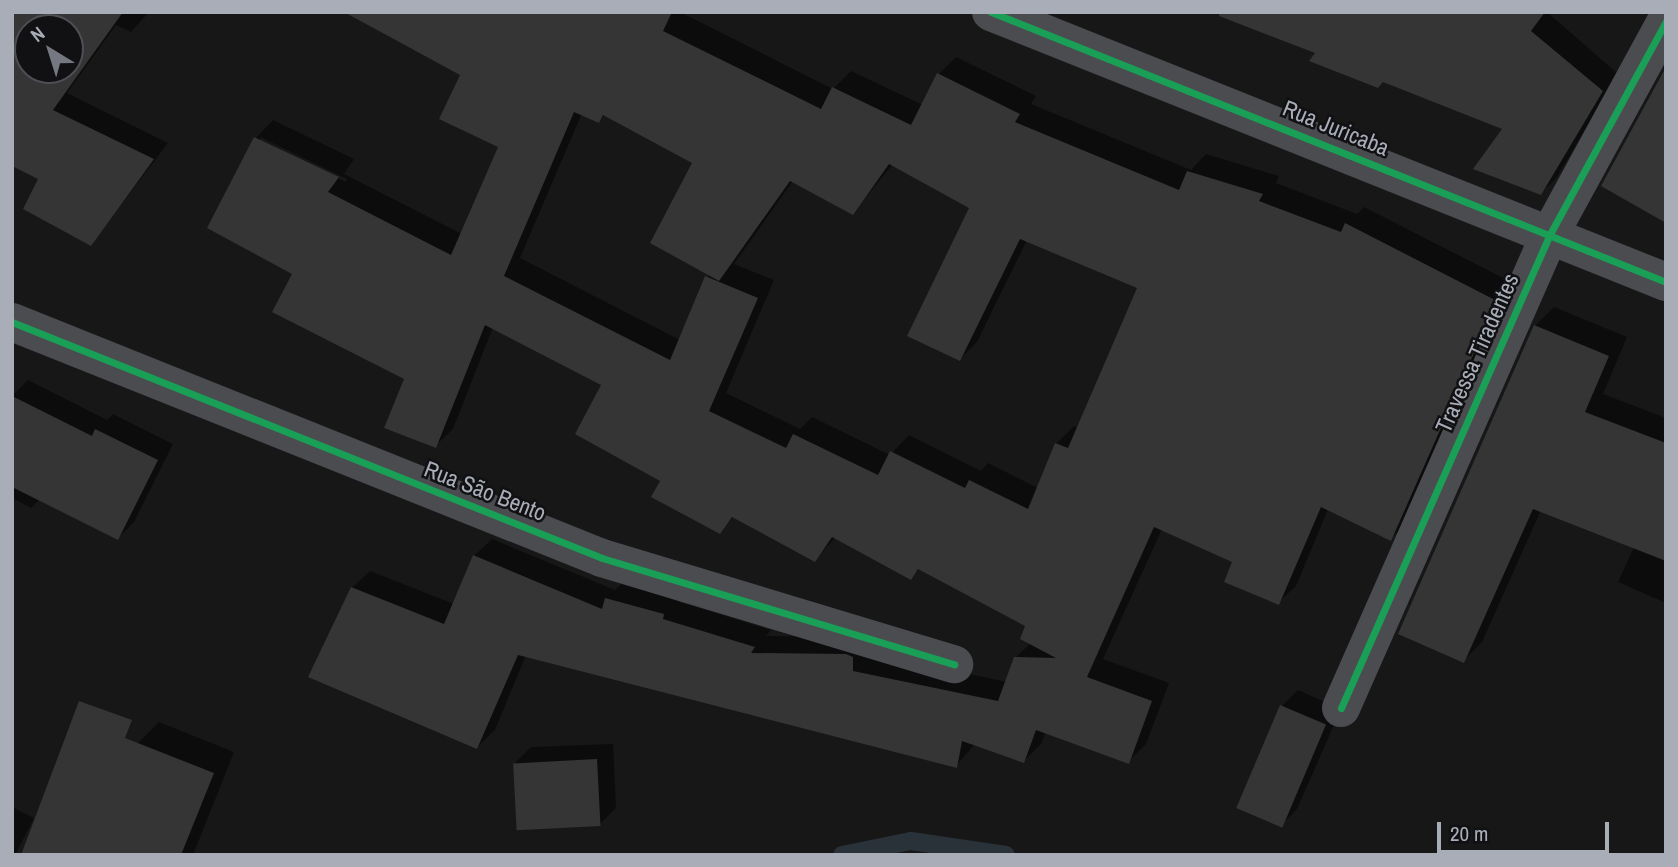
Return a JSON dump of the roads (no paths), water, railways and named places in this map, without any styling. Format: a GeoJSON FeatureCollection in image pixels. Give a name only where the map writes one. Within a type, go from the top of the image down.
{"type":"FeatureCollection","features":[{"type":"Feature","properties":{"kind":"street","name":"Rua Juricaba"},"geometry":{"type":"LineString","coordinates":[[991,12],[1666,282]]}},
{"type":"Feature","properties":{"kind":"street","name":"Travessa Tiradentes"},"geometry":{"type":"LineString","coordinates":[[1341,708],[1550,234],[1666,21]]}},
{"type":"Feature","properties":{"kind":"street","name":"Rua São Bento"},"geometry":{"type":"LineString","coordinates":[[12,321],[603,558],[954,664]]}},
{"type":"Feature","properties":{"kind":"waterway"},"geometry":{"type":"LineString","coordinates":[[842,855],[911,841],[1006,855]]}}]}
